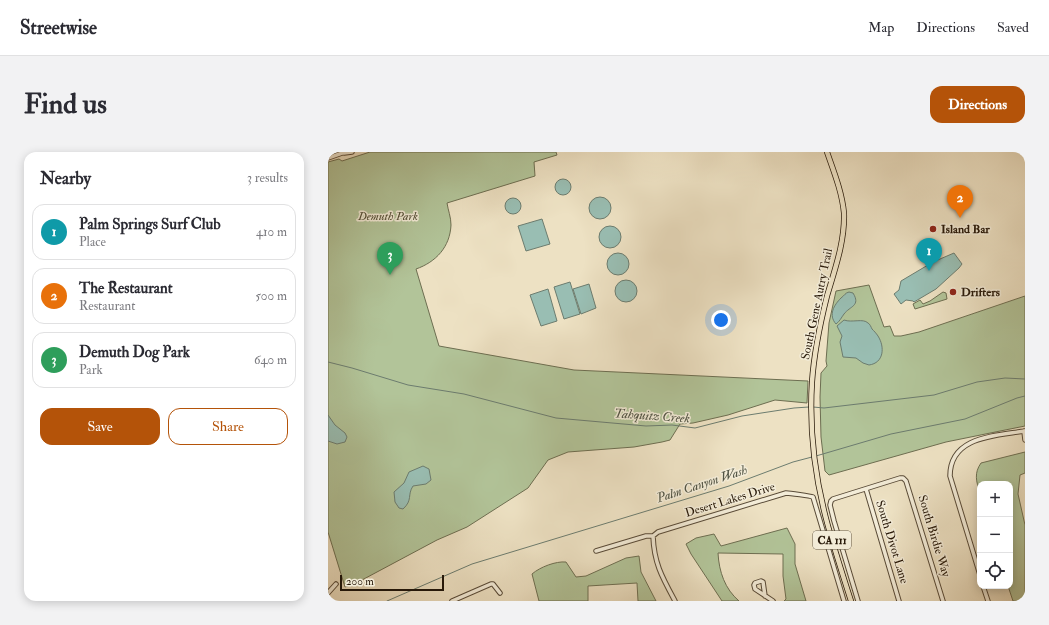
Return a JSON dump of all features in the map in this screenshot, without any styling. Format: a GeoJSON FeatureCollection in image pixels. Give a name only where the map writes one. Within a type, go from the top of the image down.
{"type":"FeatureCollection","features":[{"type":"Feature","properties":{"kind":"main road","name":"South Gene Autry Trail"},"geometry":{"type":"LineString","coordinates":[[827,152],[839,185],[843,207],[843,224],[839,253],[822,318],[814,365],[812,381],[812,431],[817,478],[828,526],[851,601]]}},
{"type":"Feature","properties":{"kind":"street"},"geometry":{"type":"LineString","coordinates":[[328,158],[344,152],[352,152]]}},
{"type":"Feature","properties":{"kind":"street"},"geometry":{"type":"LineString","coordinates":[[977,565],[950,476],[950,469],[956,452],[965,444],[990,437],[1024,431],[1025,440]]}},
{"type":"Feature","properties":{"kind":"street","name":"South Birdie Way"},"geometry":{"type":"LineString","coordinates":[[866,489],[900,478],[903,478],[906,481],[943,601]]}},
{"type":"Feature","properties":{"kind":"street"},"geometry":{"type":"LineString","coordinates":[[858,601],[834,521],[830,501],[866,489]]}},
{"type":"Feature","properties":{"kind":"street","name":"South Divot Lane"},"geometry":{"type":"LineString","coordinates":[[866,489],[899,601]]}},
{"type":"Feature","properties":{"kind":"street","name":"Desert Lakes Drive"},"geometry":{"type":"LineString","coordinates":[[596,551],[646,536],[653,536],[658,532],[786,493],[811,496],[813,497],[844,601]]}},
{"type":"Feature","properties":{"kind":"street"},"geometry":{"type":"LineString","coordinates":[[653,536],[655,555],[659,570],[675,601]]}},
{"type":"Feature","properties":{"kind":"street"},"geometry":{"type":"LineString","coordinates":[[328,593],[336,584]]}},
{"type":"Feature","properties":{"kind":"street"},"geometry":{"type":"LineString","coordinates":[[452,601],[491,584],[493,584],[500,593]]}},
{"type":"Feature","properties":{"kind":"street"},"geometry":{"type":"LineString","coordinates":[[984,589],[988,601]]}},
{"type":"Feature","properties":{"kind":"street"},"geometry":{"type":"LineString","coordinates":[[765,596],[773,601]]}},
{"type":"Feature","properties":{"kind":"green space","name":"Demuth Park"},"geometry":{"type":"Polygon","coordinates":[[[370,152],[556,152],[557,155],[534,162],[535,176],[447,203],[451,225],[445,247],[436,258],[416,269],[439,346],[574,370],[808,381],[807,403],[775,400],[728,415],[693,423],[680,424],[670,440],[634,447],[568,452],[548,460],[528,488],[467,527],[437,540],[362,580],[345,587],[328,532],[328,162],[339,159],[342,161],[370,152]]]}},
{"type":"Feature","properties":{"kind":"green space"},"geometry":{"type":"Polygon","coordinates":[[[869,285],[884,327],[890,326],[894,336],[919,332],[1025,296],[1025,426],[946,442],[829,475],[825,471],[821,437],[820,397],[821,373],[827,366],[826,361],[829,323],[836,291],[869,285]]]}},
{"type":"Feature","properties":{"kind":"green space"},"geometry":{"type":"Polygon","coordinates":[[[943,292],[946,293],[947,299],[915,309],[913,304],[920,300],[923,304],[943,292]]]}},
{"type":"Feature","properties":{"kind":"green space"},"geometry":{"type":"Polygon","coordinates":[[[1025,452],[1025,473],[1020,475],[1018,494],[1025,525],[1025,601],[1013,601],[1009,589],[1013,589],[1013,481],[977,481],[977,470],[981,463],[1025,452]]]}},
{"type":"Feature","properties":{"kind":"green space"},"geometry":{"type":"Polygon","coordinates":[[[787,528],[795,544],[795,564],[806,601],[784,601],[786,599],[783,576],[783,554],[718,553],[721,573],[726,586],[739,601],[722,601],[686,544],[696,538],[714,534],[721,546],[787,528]]]}},
{"type":"Feature","properties":{"kind":"green space"},"geometry":{"type":"Polygon","coordinates":[[[639,556],[641,572],[656,601],[638,601],[637,583],[588,586],[588,601],[539,601],[532,574],[535,571],[558,562],[566,562],[576,577],[586,576],[626,558],[639,556]]]}},
{"type":"Feature","properties":{"kind":"water"},"geometry":{"type":"Polygon","coordinates":[[[563,179],[570,184],[571,187],[566,194],[563,195],[556,190],[555,187],[560,180],[563,179]]]}},
{"type":"Feature","properties":{"kind":"water"},"geometry":{"type":"Polygon","coordinates":[[[600,197],[608,200],[611,208],[608,216],[600,219],[592,216],[589,208],[592,200],[600,197]]]}},
{"type":"Feature","properties":{"kind":"water"},"geometry":{"type":"Polygon","coordinates":[[[513,198],[520,203],[521,206],[516,213],[513,214],[506,209],[505,206],[510,199],[513,198]]]}},
{"type":"Feature","properties":{"kind":"water"},"geometry":{"type":"Polygon","coordinates":[[[542,219],[550,244],[526,251],[518,226],[542,219]]]}},
{"type":"Feature","properties":{"kind":"water"},"geometry":{"type":"Polygon","coordinates":[[[610,226],[618,229],[621,237],[618,245],[610,248],[602,245],[599,237],[602,229],[610,226]]]}},
{"type":"Feature","properties":{"kind":"water"},"geometry":{"type":"Polygon","coordinates":[[[618,253],[626,256],[629,264],[626,272],[618,275],[610,272],[607,264],[610,256],[618,253]]]}},
{"type":"Feature","properties":{"kind":"water"},"geometry":{"type":"Polygon","coordinates":[[[954,253],[962,264],[959,268],[936,289],[914,302],[906,300],[901,304],[894,294],[899,290],[901,281],[933,262],[954,253]]]}},
{"type":"Feature","properties":{"kind":"water"},"geometry":{"type":"Polygon","coordinates":[[[626,280],[634,283],[637,291],[634,299],[626,302],[618,299],[615,291],[618,283],[626,280]]]}},
{"type":"Feature","properties":{"kind":"water"},"geometry":{"type":"Polygon","coordinates":[[[570,282],[580,314],[564,319],[554,287],[570,282]]]}},
{"type":"Feature","properties":{"kind":"water"},"geometry":{"type":"Polygon","coordinates":[[[589,284],[596,308],[581,314],[573,289],[589,284]]]}},
{"type":"Feature","properties":{"kind":"water"},"geometry":{"type":"Polygon","coordinates":[[[548,289],[557,321],[541,326],[530,295],[548,289]]]}},
{"type":"Feature","properties":{"kind":"water"},"geometry":{"type":"Polygon","coordinates":[[[849,292],[853,293],[856,301],[836,324],[832,317],[834,307],[838,301],[849,292]]]}},
{"type":"Feature","properties":{"kind":"water"},"geometry":{"type":"Polygon","coordinates":[[[844,320],[863,321],[869,324],[878,336],[882,345],[882,354],[878,361],[869,365],[856,358],[843,357],[840,342],[842,336],[837,326],[844,320]]]}},
{"type":"Feature","properties":{"kind":"water"},"geometry":{"type":"Polygon","coordinates":[[[328,415],[335,425],[345,433],[347,437],[345,442],[337,444],[328,441],[328,415]]]}},
{"type":"Feature","properties":{"kind":"water"},"geometry":{"type":"Polygon","coordinates":[[[423,466],[429,469],[431,480],[426,484],[413,486],[408,503],[403,509],[399,508],[395,502],[394,492],[404,483],[409,472],[423,466]]]}},
{"type":"Feature","properties":{"kind":"waterway","name":"Tahquitz Creek"},"geometry":{"type":"LineString","coordinates":[[328,362],[408,385],[464,394],[556,418],[646,426],[672,425],[695,428],[742,416],[809,407]]}},
{"type":"Feature","properties":{"kind":"waterway","name":"Tahquitz Creek"},"geometry":{"type":"LineString","coordinates":[[813,407],[824,408],[934,395],[977,382],[1005,378],[1025,379]]}},
{"type":"Feature","properties":{"kind":"waterway","name":"Palm Canyon Wash"},"geometry":{"type":"LineString","coordinates":[[816,456],[891,434],[965,419],[1025,396]]}},
{"type":"Feature","properties":{"kind":"waterway","name":"Palm Canyon Wash"},"geometry":{"type":"LineString","coordinates":[[387,601],[472,564],[729,486],[793,462],[812,457]]}},
{"type":"Feature","properties":{"kind":"place","name":"The Restaurant"},"geometry":{"type":"Point","coordinates":[960,218]}},
{"type":"Feature","properties":{"kind":"place","name":"Island Bar"},"geometry":{"type":"Point","coordinates":[933,229]}},
{"type":"Feature","properties":{"kind":"place","name":"Palm Springs Surf Club"},"geometry":{"type":"Point","coordinates":[929,271]}},
{"type":"Feature","properties":{"kind":"place","name":"Demuth Dog Park"},"geometry":{"type":"Point","coordinates":[390,275]}},
{"type":"Feature","properties":{"kind":"place","name":"Drifters"},"geometry":{"type":"Point","coordinates":[953,292]}}]}
